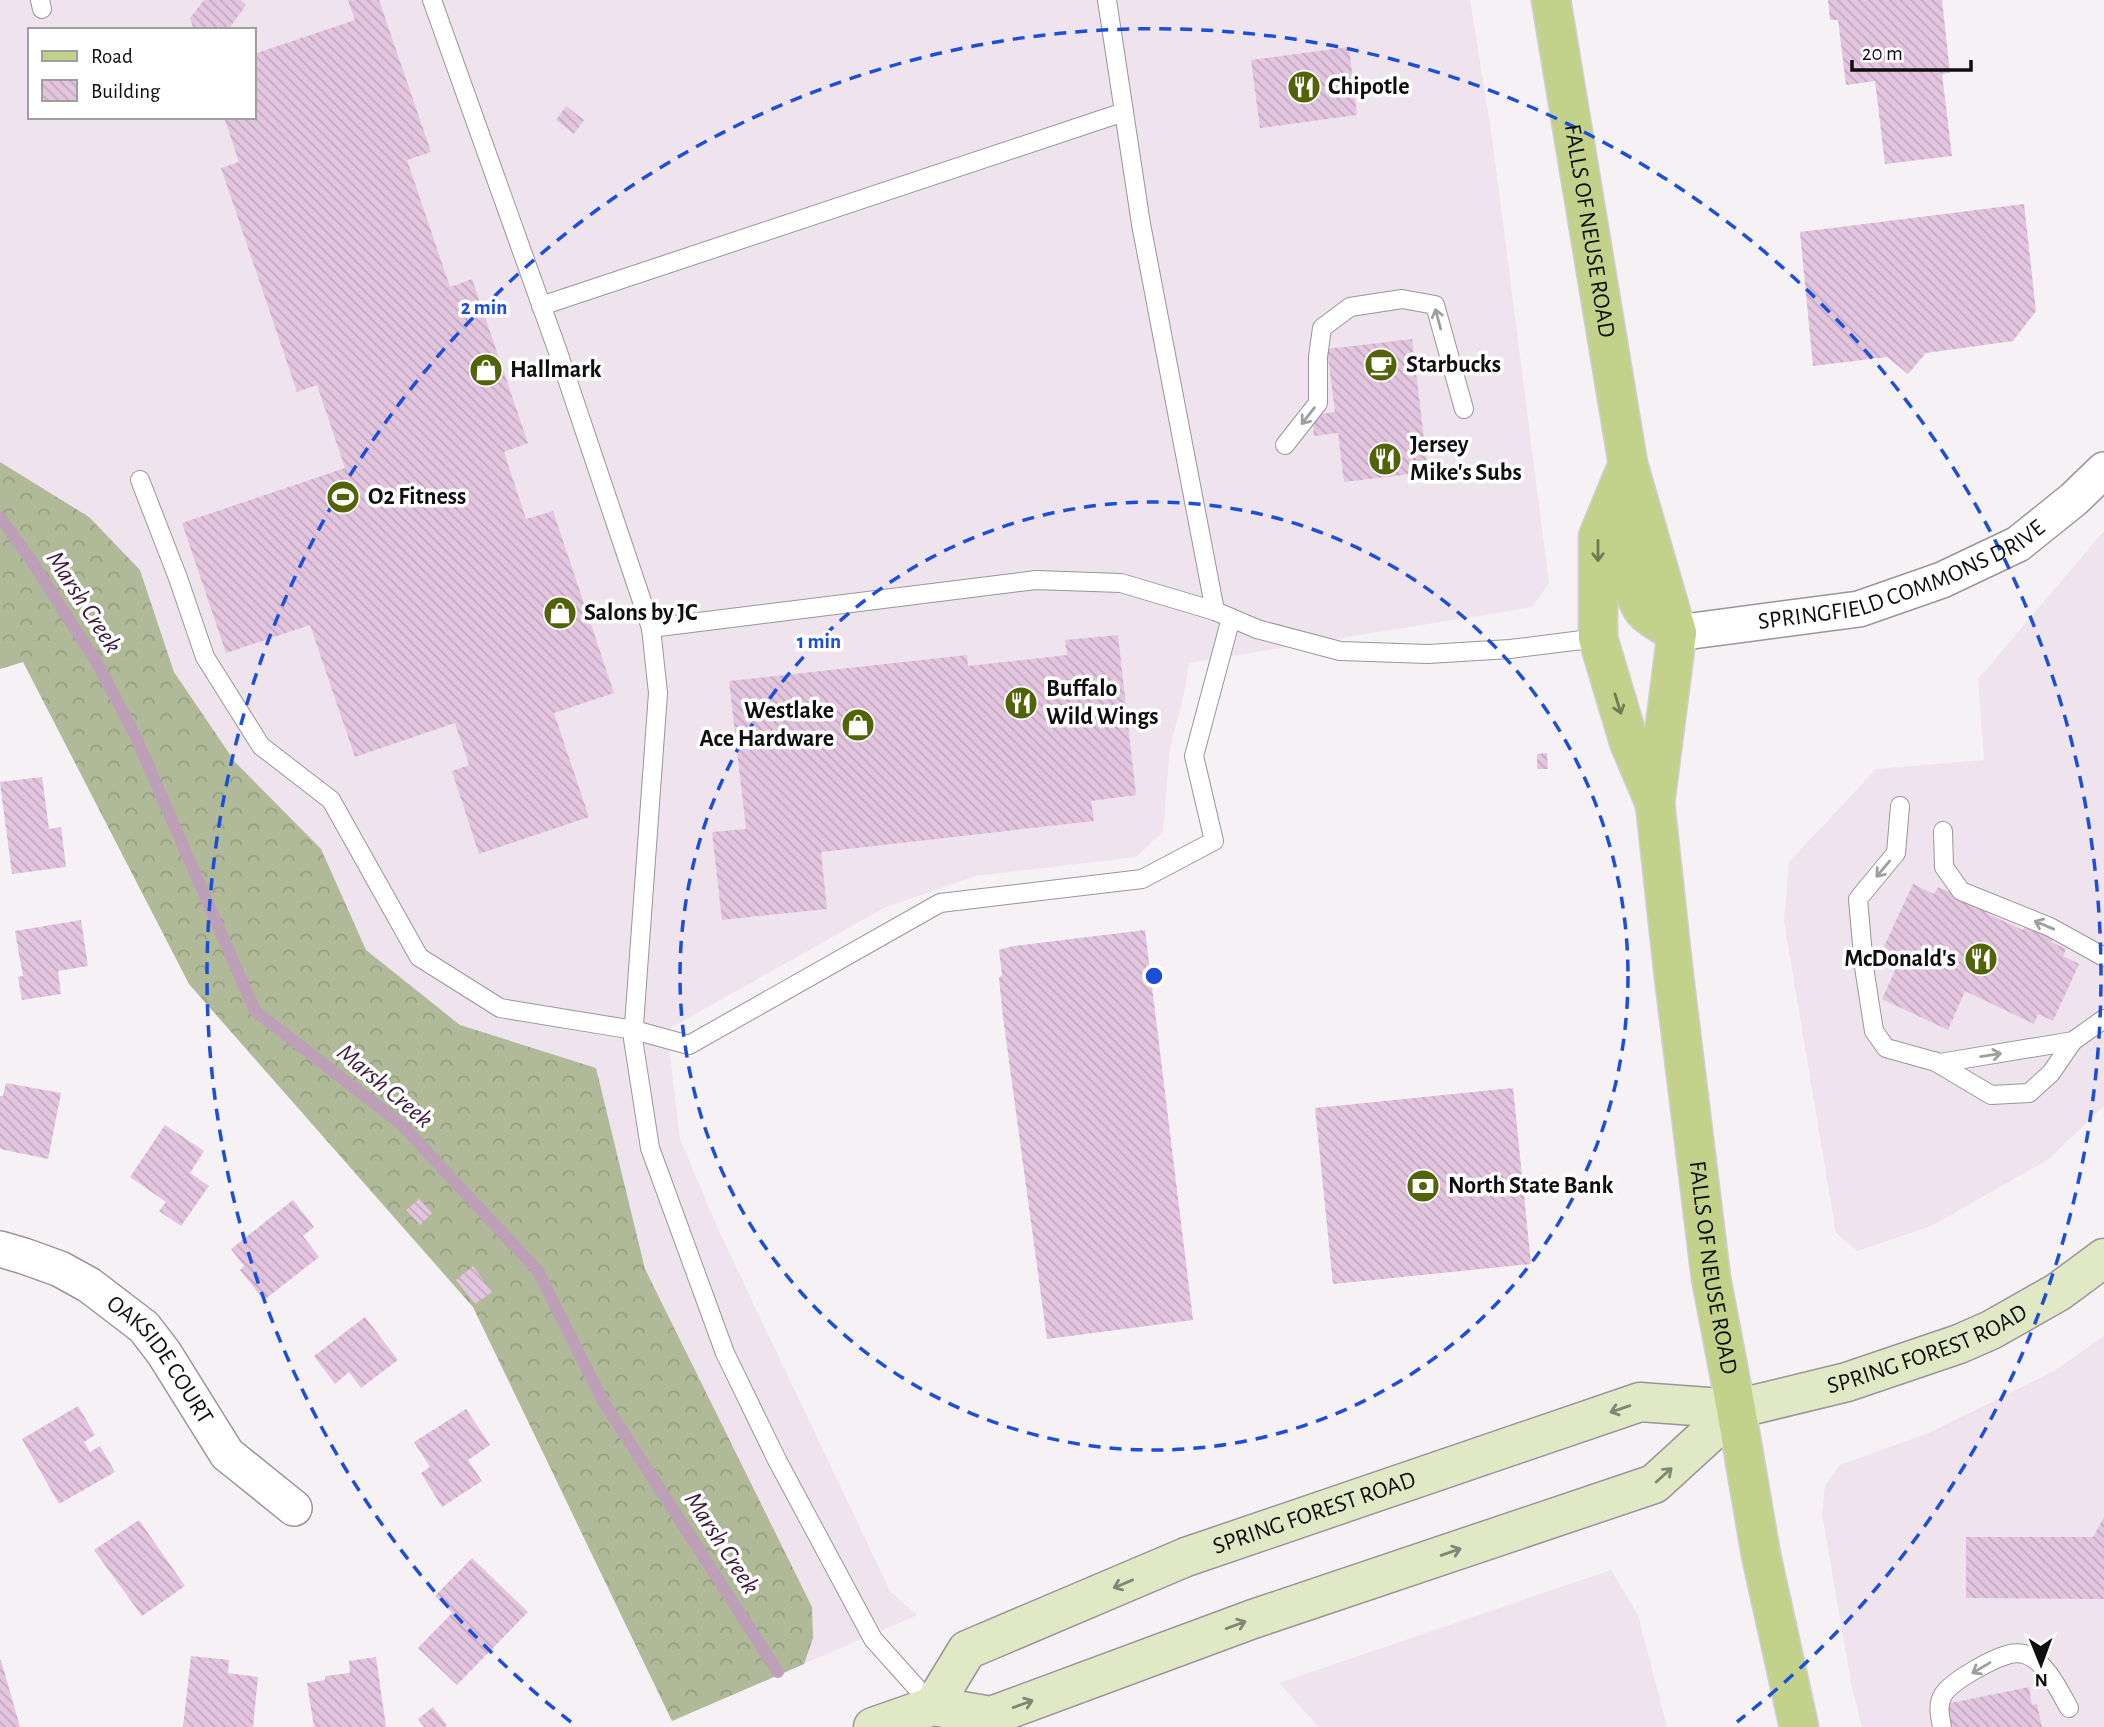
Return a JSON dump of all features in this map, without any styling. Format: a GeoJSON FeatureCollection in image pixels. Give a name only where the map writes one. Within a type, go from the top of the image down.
{"type":"FeatureCollection","features":[{"type":"Feature","properties":{"kind":"main road","name":"FALLS OF NEUSE ROAD"},"geometry":{"type":"LineString","coordinates":[[1551,0],[1628,464],[1598,537],[1598,638],[1629,742],[1655,803]]}},
{"type":"Feature","properties":{"kind":"main road"},"geometry":{"type":"LineString","coordinates":[[1628,464],[1637,601],[1645,613],[1677,633]]}},
{"type":"Feature","properties":{"kind":"main road","name":"FALLS OF NEUSE ROAD"},"geometry":{"type":"LineString","coordinates":[[1677,633],[1655,803],[1711,1278],[1761,1555],[1799,1727]]}},
{"type":"Feature","properties":{"kind":"main road","name":"SPRING FOREST ROAD"},"geometry":{"type":"LineString","coordinates":[[933,1706],[967,1650],[1186,1557],[1640,1402],[1736,1409],[1846,1382],[1990,1330],[2058,1292],[2104,1258]]}},
{"type":"Feature","properties":{"kind":"main road","name":"SPRING FOREST ROAD"},"geometry":{"type":"LineString","coordinates":[[873,1727],[933,1706],[991,1716],[1253,1619],[1654,1484],[1736,1409]]}},
{"type":"Feature","properties":{"kind":"street","name":"SPRINGFIELD COMMONS DRIVE"},"geometry":{"type":"LineString","coordinates":[[1677,633],[1859,609],[1942,580],[2018,544],[2074,499],[2104,470]]}},
{"type":"Feature","properties":{"kind":"street","name":"OAKSIDE COURT"},"geometry":{"type":"LineString","coordinates":[[0,1250],[60,1269],[89,1285],[144,1327],[164,1353],[227,1454],[294,1508]]}},
{"type":"Feature","properties":{"kind":"lane"},"geometry":{"type":"LineString","coordinates":[[432,0],[541,306],[651,628],[658,693],[633,1039],[650,1148],[725,1353],[777,1460],[873,1639],[933,1706]]}},
{"type":"Feature","properties":{"kind":"lane"},"geometry":{"type":"LineString","coordinates":[[140,480],[174,566],[205,657],[261,746],[331,800],[419,957],[500,1008],[634,1030],[689,1045],[940,903],[1142,879],[1214,841],[1194,756],[1223,614],[1148,263],[1107,0]]}},
{"type":"Feature","properties":{"kind":"lane"},"geometry":{"type":"LineString","coordinates":[[541,306],[1124,112]]}},
{"type":"Feature","properties":{"kind":"lane"},"geometry":{"type":"LineString","coordinates":[[1285,445],[1318,403],[1318,357],[1322,328],[1350,307],[1402,299],[1435,305],[1464,409]]}},
{"type":"Feature","properties":{"kind":"lane"},"geometry":{"type":"LineString","coordinates":[[651,628],[1036,580],[1121,583],[1223,614],[1257,629],[1340,651],[1428,654],[1510,649],[1598,638]]}},
{"type":"Feature","properties":{"kind":"lane"},"geometry":{"type":"LineString","coordinates":[[1900,806],[1896,853],[1858,898],[1864,967],[1874,1031],[1886,1048],[1940,1063],[2073,1041]]}},
{"type":"Feature","properties":{"kind":"lane"},"geometry":{"type":"LineString","coordinates":[[1943,831],[1944,867],[1961,891],[2050,927],[2104,957]]}},
{"type":"Feature","properties":{"kind":"lane"},"geometry":{"type":"LineString","coordinates":[[1934,1061],[1991,1095],[2029,1093],[2051,1073],[2073,1041],[2104,1019]]}},
{"type":"Feature","properties":{"kind":"lane"},"geometry":{"type":"LineString","coordinates":[[1942,1727],[1939,1707],[1942,1696],[1948,1689],[1992,1661],[2010,1653],[2025,1654],[2037,1661],[2069,1708]]}},
{"type":"Feature","properties":{"kind":"shaded area"},"geometry":{"type":"Polygon","coordinates":[[[0,0],[1470,0],[1492,137],[1549,583],[1532,607],[1189,663],[1170,747],[1163,832],[1136,857],[975,876],[884,908],[667,1030],[680,1139],[719,1231],[890,1591],[917,1615],[672,1721],[473,1307],[189,984],[0,604],[0,0]]]}},
{"type":"Feature","properties":{"kind":"shaded area"},"geometry":{"type":"Polygon","coordinates":[[[2104,531],[2104,1106],[2049,1159],[1931,1226],[1857,1251],[1836,1233],[1784,921],[1789,862],[1876,769],[1984,760],[1978,679],[2104,531]]]}},
{"type":"Feature","properties":{"kind":"shaded area"},"geometry":{"type":"Polygon","coordinates":[[[2104,1336],[2104,1727],[1862,1727],[1852,1688],[1822,1514],[1825,1485],[1840,1465],[1929,1433],[2054,1371],[2104,1336]]]}},
{"type":"Feature","properties":{"kind":"shaded area"},"geometry":{"type":"Polygon","coordinates":[[[1611,1570],[1638,1615],[1667,1727],[1319,1727],[1279,1683],[1611,1570]]]}},
{"type":"Feature","properties":{"kind":"green space"},"geometry":{"type":"Polygon","coordinates":[[[0,462],[89,517],[140,570],[174,672],[235,762],[321,849],[366,950],[460,1025],[596,1068],[645,1269],[812,1607],[813,1638],[804,1664],[672,1721],[473,1307],[189,984],[23,662],[0,669],[0,462]]]}},
{"type":"Feature","properties":{"kind":"building"},"geometry":{"type":"Polygon","coordinates":[[[204,0],[240,0],[246,5],[229,28],[193,28],[190,18],[204,0]]]}},
{"type":"Feature","properties":{"kind":"building"},"geometry":{"type":"Polygon","coordinates":[[[348,0],[379,0],[431,152],[407,160],[450,287],[472,279],[528,443],[504,452],[526,519],[553,511],[614,693],[554,713],[589,817],[479,854],[452,771],[469,765],[455,723],[355,757],[310,625],[226,653],[182,523],[345,468],[317,385],[297,392],[221,168],[239,162],[225,119],[256,119],[256,53],[355,20],[348,0]]]}},
{"type":"Feature","properties":{"kind":"building"},"geometry":{"type":"Polygon","coordinates":[[[1828,0],[1942,0],[1950,73],[1942,74],[1952,156],[1885,164],[1875,81],[1846,85],[1838,20],[1830,20],[1828,0]]]}},
{"type":"Feature","properties":{"kind":"building","name":"Chipotle"},"geometry":{"type":"Polygon","coordinates":[[[1349,47],[1357,115],[1260,128],[1251,60],[1349,47]]]}},
{"type":"Feature","properties":{"kind":"building"},"geometry":{"type":"Polygon","coordinates":[[[566,106],[584,120],[574,134],[556,120],[566,106]]]}},
{"type":"Feature","properties":{"kind":"building"},"geometry":{"type":"Polygon","coordinates":[[[2024,204],[2036,311],[2013,341],[1926,353],[1908,374],[1887,357],[1813,366],[1800,232],[2024,204]]]}},
{"type":"Feature","properties":{"kind":"building"},"geometry":{"type":"Polygon","coordinates":[[[1412,339],[1428,472],[1344,482],[1338,433],[1314,436],[1312,415],[1335,412],[1327,349],[1412,339]]]}},
{"type":"Feature","properties":{"kind":"building"},"geometry":{"type":"Polygon","coordinates":[[[1118,635],[1136,795],[1091,801],[1094,821],[821,852],[827,909],[722,920],[712,832],[746,829],[729,681],[967,655],[968,666],[1067,655],[1065,640],[1118,635]]]}},
{"type":"Feature","properties":{"kind":"building"},"geometry":{"type":"Polygon","coordinates":[[[1547,753],[1548,769],[1537,769],[1537,754],[1547,753]]]}},
{"type":"Feature","properties":{"kind":"building"},"geometry":{"type":"Polygon","coordinates":[[[42,777],[49,829],[61,827],[66,867],[12,874],[0,782],[42,777]]]}},
{"type":"Feature","properties":{"kind":"building","name":"McDonald's"},"geometry":{"type":"Polygon","coordinates":[[[1913,884],[1934,894],[1938,887],[1987,909],[1986,913],[2023,930],[2026,924],[2054,937],[2051,942],[2066,949],[2063,956],[2079,964],[2053,1021],[2038,1014],[2034,1024],[1965,991],[1948,1030],[1882,999],[1899,962],[1881,953],[1913,884]]]}},
{"type":"Feature","properties":{"kind":"building"},"geometry":{"type":"Polygon","coordinates":[[[81,920],[88,966],[58,971],[61,994],[22,1000],[18,977],[23,976],[15,931],[81,920]]]}},
{"type":"Feature","properties":{"kind":"building"},"geometry":{"type":"Polygon","coordinates":[[[1145,930],[1193,1320],[1047,1339],[1003,1017],[999,950],[1145,930]]]}},
{"type":"Feature","properties":{"kind":"building"},"geometry":{"type":"Polygon","coordinates":[[[6,1083],[61,1093],[48,1159],[0,1149],[0,1096],[3,1096],[6,1083]]]}},
{"type":"Feature","properties":{"kind":"building","name":"North State Bank"},"geometry":{"type":"Polygon","coordinates":[[[1513,1088],[1531,1264],[1333,1284],[1315,1108],[1513,1088]]]}},
{"type":"Feature","properties":{"kind":"building"},"geometry":{"type":"Polygon","coordinates":[[[165,1125],[204,1151],[190,1173],[209,1186],[181,1226],[159,1211],[166,1202],[130,1177],[165,1125]]]}},
{"type":"Feature","properties":{"kind":"building"},"geometry":{"type":"Polygon","coordinates":[[[419,1199],[432,1213],[420,1225],[406,1210],[419,1199]]]}},
{"type":"Feature","properties":{"kind":"building"},"geometry":{"type":"Polygon","coordinates":[[[293,1200],[314,1227],[303,1236],[319,1257],[264,1300],[240,1270],[244,1266],[231,1249],[293,1200]]]}},
{"type":"Feature","properties":{"kind":"building"},"geometry":{"type":"Polygon","coordinates":[[[473,1266],[492,1292],[475,1304],[456,1280],[473,1266]]]}},
{"type":"Feature","properties":{"kind":"building"},"geometry":{"type":"Polygon","coordinates":[[[365,1317],[398,1360],[361,1388],[349,1372],[335,1384],[314,1356],[365,1317]]]}},
{"type":"Feature","properties":{"kind":"building"},"geometry":{"type":"Polygon","coordinates":[[[78,1406],[95,1435],[84,1442],[90,1452],[100,1446],[115,1472],[59,1504],[22,1439],[78,1406]]]}},
{"type":"Feature","properties":{"kind":"building"},"geometry":{"type":"Polygon","coordinates":[[[466,1409],[490,1445],[468,1460],[482,1481],[442,1507],[421,1473],[430,1467],[414,1442],[466,1409]]]}},
{"type":"Feature","properties":{"kind":"building"},"geometry":{"type":"Polygon","coordinates":[[[2104,1517],[2104,1599],[1966,1598],[1966,1537],[2093,1537],[2104,1517]]]}},
{"type":"Feature","properties":{"kind":"building"},"geometry":{"type":"Polygon","coordinates":[[[139,1520],[185,1586],[142,1616],[94,1550],[139,1520]]]}},
{"type":"Feature","properties":{"kind":"building"},"geometry":{"type":"Polygon","coordinates":[[[472,1558],[528,1612],[457,1685],[418,1648],[452,1613],[435,1596],[472,1558]]]}},
{"type":"Feature","properties":{"kind":"building"},"geometry":{"type":"Polygon","coordinates":[[[191,1656],[229,1660],[228,1673],[258,1677],[253,1727],[183,1727],[191,1656]]]}},
{"type":"Feature","properties":{"kind":"building"},"geometry":{"type":"Polygon","coordinates":[[[376,1657],[386,1727],[314,1727],[307,1683],[325,1680],[325,1676],[350,1673],[349,1661],[376,1657]]]}},
{"type":"Feature","properties":{"kind":"building"},"geometry":{"type":"Polygon","coordinates":[[[1,1660],[20,1727],[0,1727],[1,1660]]]}},
{"type":"Feature","properties":{"kind":"building"},"geometry":{"type":"Polygon","coordinates":[[[2029,1687],[2032,1705],[2037,1704],[2042,1727],[1950,1727],[1946,1704],[2029,1687]]]}},
{"type":"Feature","properties":{"kind":"building"},"geometry":{"type":"Polygon","coordinates":[[[433,1707],[447,1725],[445,1727],[424,1727],[418,1719],[433,1707]]]}},
{"type":"Feature","properties":{"kind":"waterway","name":"Marsh Creek"},"geometry":{"type":"LineString","coordinates":[[0,517],[97,663],[135,735],[255,1011],[401,1124],[538,1271],[603,1401],[778,1672]]}},
{"type":"Feature","properties":{"kind":"place","name":"Chipotle"},"geometry":{"type":"Point","coordinates":[1304,87]}},
{"type":"Feature","properties":{"kind":"place","name":"Starbucks"},"geometry":{"type":"Point","coordinates":[1381,365]}},
{"type":"Feature","properties":{"kind":"place","name":"Hallmark"},"geometry":{"type":"Point","coordinates":[486,370]}},
{"type":"Feature","properties":{"kind":"place","name":"Jersey Mike's Subs"},"geometry":{"type":"Point","coordinates":[1385,459]}},
{"type":"Feature","properties":{"kind":"place","name":"O2 Fitness"},"geometry":{"type":"Point","coordinates":[343,497]}},
{"type":"Feature","properties":{"kind":"place","name":"Salons by JC"},"geometry":{"type":"Point","coordinates":[560,613]}},
{"type":"Feature","properties":{"kind":"place","name":"Buffalo Wild Wings"},"geometry":{"type":"Point","coordinates":[1021,703]}},
{"type":"Feature","properties":{"kind":"place","name":"Westlake Ace Hardware"},"geometry":{"type":"Point","coordinates":[858,725]}},
{"type":"Feature","properties":{"kind":"place","name":"McDonald's"},"geometry":{"type":"Point","coordinates":[1981,959]}},
{"type":"Feature","properties":{"kind":"place","name":"North State Bank"},"geometry":{"type":"Point","coordinates":[1423,1186]}}]}
